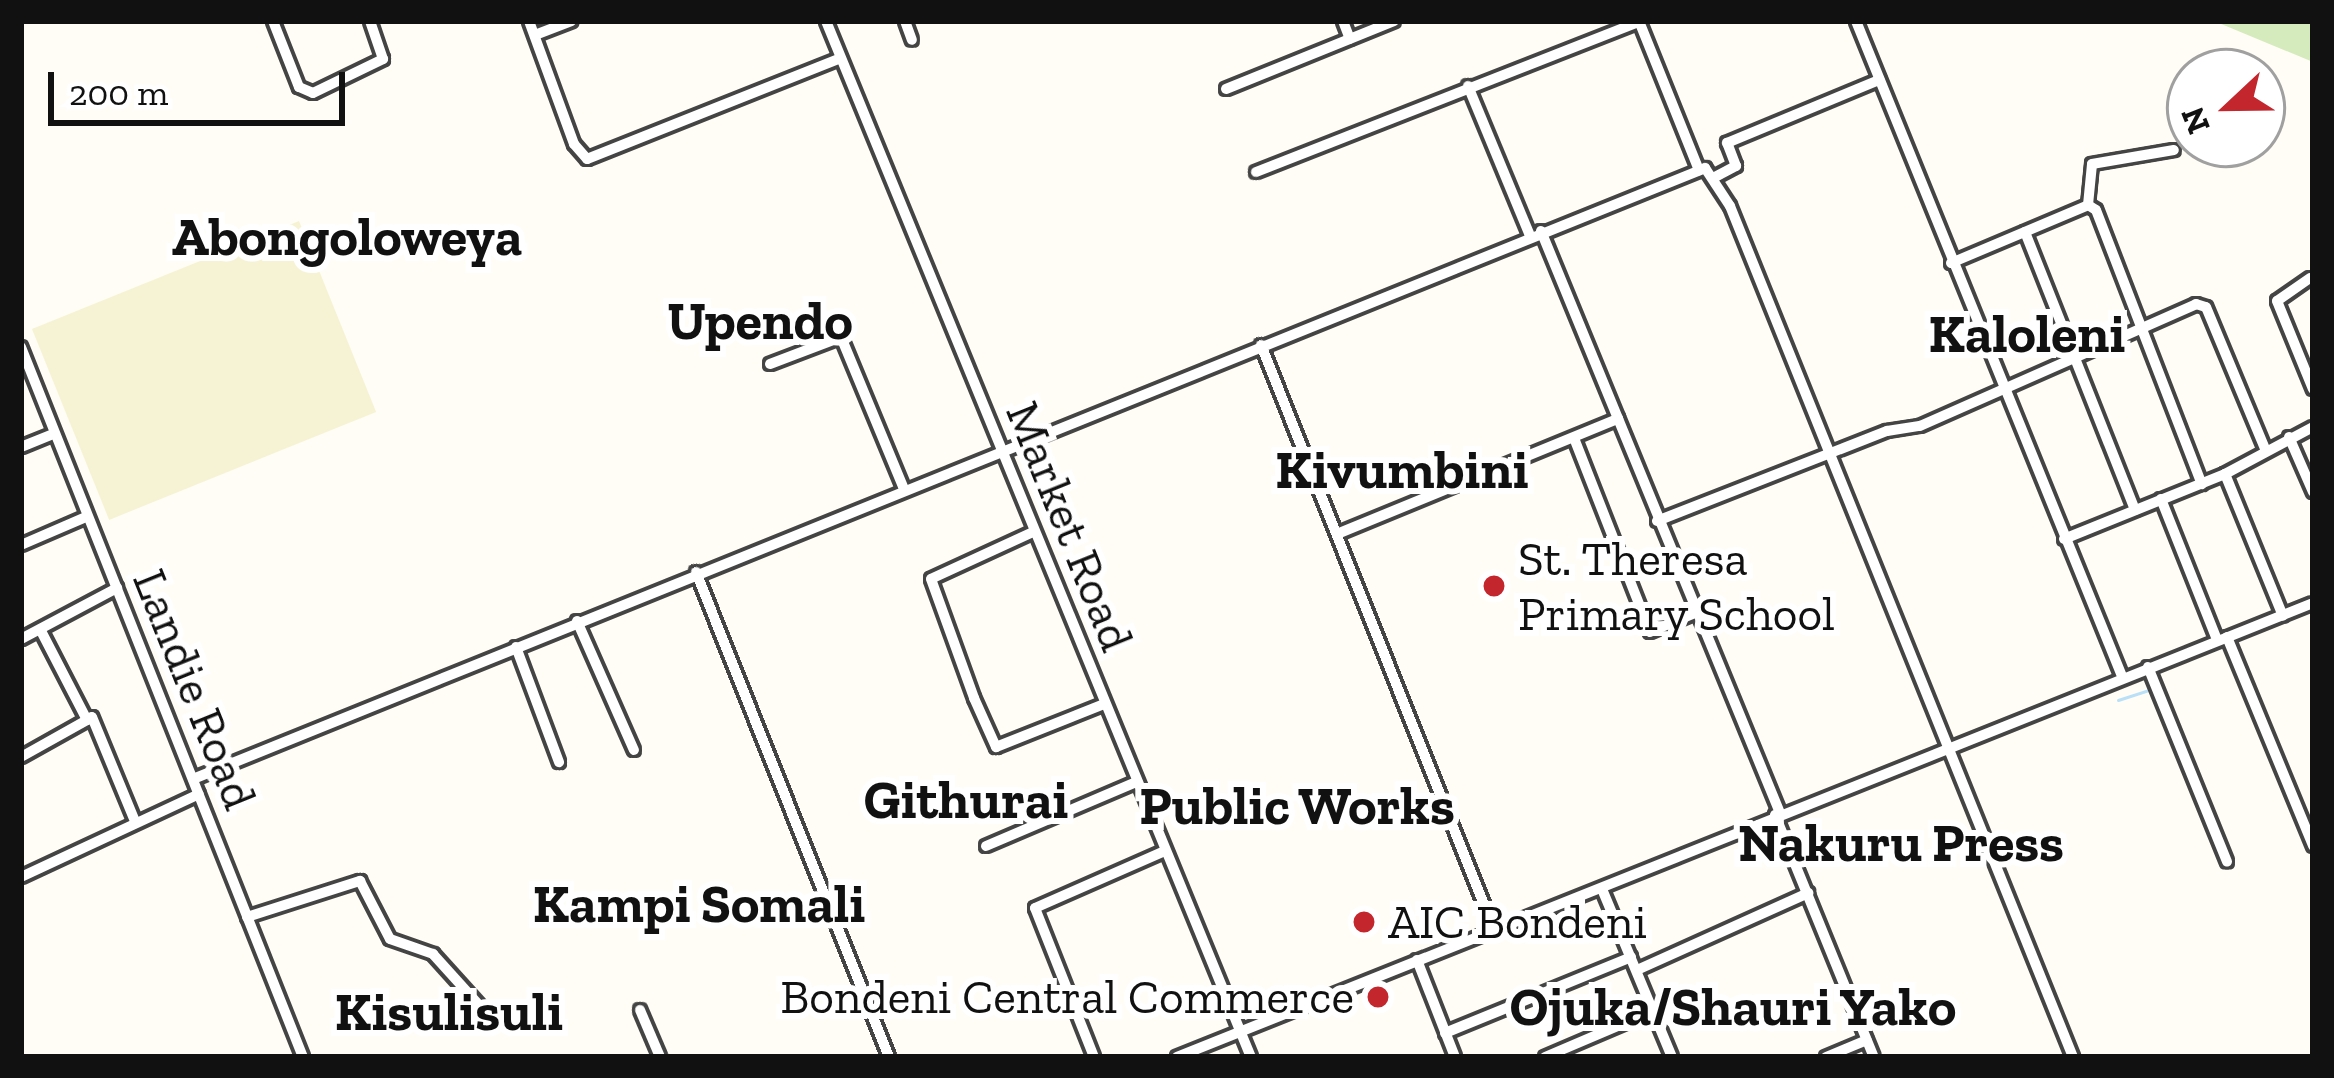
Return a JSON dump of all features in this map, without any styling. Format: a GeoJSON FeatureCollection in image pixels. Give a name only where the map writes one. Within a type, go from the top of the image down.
{"type":"FeatureCollection","features":[{"type":"Feature","properties":{"kind":"street"},"geometry":{"type":"LineString","coordinates":[[273,21],[299,87],[313,93],[383,59],[370,21]]}},
{"type":"Feature","properties":{"kind":"street"},"geometry":{"type":"LineString","coordinates":[[529,21],[574,144],[587,159],[841,58]]}},
{"type":"Feature","properties":{"kind":"street"},"geometry":{"type":"LineString","coordinates":[[535,35],[571,21]]}},
{"type":"Feature","properties":{"kind":"street","name":"Market Road"},"geometry":{"type":"LineString","coordinates":[[826,21],[1251,1057]]}},
{"type":"Feature","properties":{"kind":"street"},"geometry":{"type":"LineString","coordinates":[[905,21],[912,40]]}},
{"type":"Feature","properties":{"kind":"street"},"geometry":{"type":"LineString","coordinates":[[1343,21],[1351,39]]}},
{"type":"Feature","properties":{"kind":"street"},"geometry":{"type":"LineString","coordinates":[[1226,89],[1394,21]]}},
{"type":"Feature","properties":{"kind":"street"},"geometry":{"type":"LineString","coordinates":[[1256,172],[1639,21],[1699,170]]}},
{"type":"Feature","properties":{"kind":"street"},"geometry":{"type":"LineString","coordinates":[[1856,21],[2122,676]]}},
{"type":"Feature","properties":{"kind":"street"},"geometry":{"type":"LineString","coordinates":[[1879,80],[1727,142],[1725,171],[1839,452],[2068,1055]]}},
{"type":"Feature","properties":{"kind":"street"},"geometry":{"type":"LineString","coordinates":[[1468,86],[1618,419],[1874,1057]]}},
{"type":"Feature","properties":{"kind":"street"},"geometry":{"type":"LineString","coordinates":[[2166,151],[2092,164],[2088,205],[2202,484]]}},
{"type":"Feature","properties":{"kind":"street"},"geometry":{"type":"LineString","coordinates":[[193,778],[1535,234],[1699,170],[1725,171]]}},
{"type":"Feature","properties":{"kind":"street"},"geometry":{"type":"LineString","coordinates":[[1951,263],[2088,205]]}},
{"type":"Feature","properties":{"kind":"street"},"geometry":{"type":"LineString","coordinates":[[2025,232],[2135,510]]}},
{"type":"Feature","properties":{"kind":"street"},"geometry":{"type":"LineString","coordinates":[[2309,278],[2277,301],[2313,389]]}},
{"type":"Feature","properties":{"kind":"street"},"geometry":{"type":"LineString","coordinates":[[1657,520],[1920,426],[2072,352],[2195,304],[2206,307],[2265,449]]}},
{"type":"Feature","properties":{"kind":"street"},"geometry":{"type":"LineString","coordinates":[[770,364],[841,337],[904,489]]}},
{"type":"Feature","properties":{"kind":"street"},"geometry":{"type":"LineString","coordinates":[[1261,345],[1493,927]]}},
{"type":"Feature","properties":{"kind":"street","name":"Landie Road"},"geometry":{"type":"LineString","coordinates":[[21,347],[303,1057]]}},
{"type":"Feature","properties":{"kind":"street"},"geometry":{"type":"LineString","coordinates":[[1337,534],[1618,419]]}},
{"type":"Feature","properties":{"kind":"street"},"geometry":{"type":"LineString","coordinates":[[2064,538],[2225,474],[2313,427]]}},
{"type":"Feature","properties":{"kind":"street"},"geometry":{"type":"LineString","coordinates":[[21,447],[54,434]]}},
{"type":"Feature","properties":{"kind":"street"},"geometry":{"type":"LineString","coordinates":[[2289,437],[2313,492]]}},
{"type":"Feature","properties":{"kind":"street"},"geometry":{"type":"LineString","coordinates":[[1574,438],[1650,632],[1695,613]]}},
{"type":"Feature","properties":{"kind":"street"},"geometry":{"type":"LineString","coordinates":[[2225,474],[2283,616]]}},
{"type":"Feature","properties":{"kind":"street"},"geometry":{"type":"LineString","coordinates":[[2161,500],[2313,845]]}},
{"type":"Feature","properties":{"kind":"street"},"geometry":{"type":"LineString","coordinates":[[21,545],[86,517]]}},
{"type":"Feature","properties":{"kind":"street"},"geometry":{"type":"LineString","coordinates":[[1033,532],[932,579],[974,698],[996,747],[1104,704]]}},
{"type":"Feature","properties":{"kind":"street"},"geometry":{"type":"LineString","coordinates":[[696,572],[890,1057]]}},
{"type":"Feature","properties":{"kind":"street"},"geometry":{"type":"LineString","coordinates":[[21,639],[117,588]]}},
{"type":"Feature","properties":{"kind":"street"},"geometry":{"type":"LineString","coordinates":[[1177,1057],[2122,676],[2312,608]]}},
{"type":"Feature","properties":{"kind":"street"},"geometry":{"type":"LineString","coordinates":[[577,621],[634,750]]}},
{"type":"Feature","properties":{"kind":"street"},"geometry":{"type":"LineString","coordinates":[[40,629],[87,719]]}},
{"type":"Feature","properties":{"kind":"street"},"geometry":{"type":"LineString","coordinates":[[517,647],[559,762]]}},
{"type":"Feature","properties":{"kind":"street"},"geometry":{"type":"LineString","coordinates":[[2148,667],[2227,862]]}},
{"type":"Feature","properties":{"kind":"street"},"geometry":{"type":"LineString","coordinates":[[21,757],[92,717],[134,819]]}},
{"type":"Feature","properties":{"kind":"street"},"geometry":{"type":"LineString","coordinates":[[986,846],[1136,782]]}},
{"type":"Feature","properties":{"kind":"street"},"geometry":{"type":"LineString","coordinates":[[21,877],[134,819],[199,794]]}},
{"type":"Feature","properties":{"kind":"street"},"geometry":{"type":"LineString","coordinates":[[1094,1057],[1035,908],[1165,851]]}},
{"type":"Feature","properties":{"kind":"street"},"geometry":{"type":"LineString","coordinates":[[247,917],[360,881],[389,939],[433,954],[490,1017]]}},
{"type":"Feature","properties":{"kind":"street"},"geometry":{"type":"LineString","coordinates":[[1602,889],[1672,1057]]}},
{"type":"Feature","properties":{"kind":"street"},"geometry":{"type":"LineString","coordinates":[[1445,1033],[1808,893]]}},
{"type":"Feature","properties":{"kind":"street"},"geometry":{"type":"LineString","coordinates":[[1417,960],[1455,1057]]}},
{"type":"Feature","properties":{"kind":"street"},"geometry":{"type":"LineString","coordinates":[[640,1010],[660,1057]]}},
{"type":"Feature","properties":{"kind":"street"},"geometry":{"type":"LineString","coordinates":[[1545,1057],[1654,1011]]}},
{"type":"Feature","properties":{"kind":"street"},"geometry":{"type":"LineString","coordinates":[[1826,1057],[1867,1040]]}},
{"type":"Feature","properties":{"kind":"shaded area"},"geometry":{"type":"Polygon","coordinates":[[[299,221],[376,412],[109,520],[32,329],[299,221]]]}},
{"type":"Feature","properties":{"kind":"green space"},"geometry":{"type":"Polygon","coordinates":[[[2214,21],[2313,21],[2313,62],[2214,21]]]}},
{"type":"Feature","properties":{"kind":"waterway"},"geometry":{"type":"LineString","coordinates":[[999,459],[1027,527]]}},
{"type":"Feature","properties":{"kind":"waterway"},"geometry":{"type":"LineString","coordinates":[[578,637],[592,668]]}},
{"type":"Feature","properties":{"kind":"waterway"},"geometry":{"type":"LineString","coordinates":[[2118,700],[2152,689]]}},
{"type":"Feature","properties":{"kind":"place","name":"St. Theresa Primary School"},"geometry":{"type":"Point","coordinates":[1494,586]}},
{"type":"Feature","properties":{"kind":"place","name":"AIC Bondeni"},"geometry":{"type":"Point","coordinates":[1364,922]}},
{"type":"Feature","properties":{"kind":"place","name":"Bondeni Central Commerce"},"geometry":{"type":"Point","coordinates":[1378,997]}},
{"type":"Feature","properties":{"kind":"district","name":"Abongoloweya"},"geometry":{"type":"Point","coordinates":[347,237]}},
{"type":"Feature","properties":{"kind":"district","name":"Upendo"},"geometry":{"type":"Point","coordinates":[760,321]}},
{"type":"Feature","properties":{"kind":"district","name":"Kaloleni"},"geometry":{"type":"Point","coordinates":[2027,334]}},
{"type":"Feature","properties":{"kind":"district","name":"Kivumbini"},"geometry":{"type":"Point","coordinates":[1402,470]}},
{"type":"Feature","properties":{"kind":"district","name":"Githurai"},"geometry":{"type":"Point","coordinates":[966,800]}},
{"type":"Feature","properties":{"kind":"district","name":"Public Works"},"geometry":{"type":"Point","coordinates":[1297,806]}},
{"type":"Feature","properties":{"kind":"district","name":"Nakuru Press"},"geometry":{"type":"Point","coordinates":[1901,843]}},
{"type":"Feature","properties":{"kind":"district","name":"Kampi Somali"},"geometry":{"type":"Point","coordinates":[699,904]}},
{"type":"Feature","properties":{"kind":"district","name":"Ojuka/Shauri Yako"},"geometry":{"type":"Point","coordinates":[1733,1007]}},
{"type":"Feature","properties":{"kind":"district","name":"Kisulisuli"},"geometry":{"type":"Point","coordinates":[449,1012]}}]}
